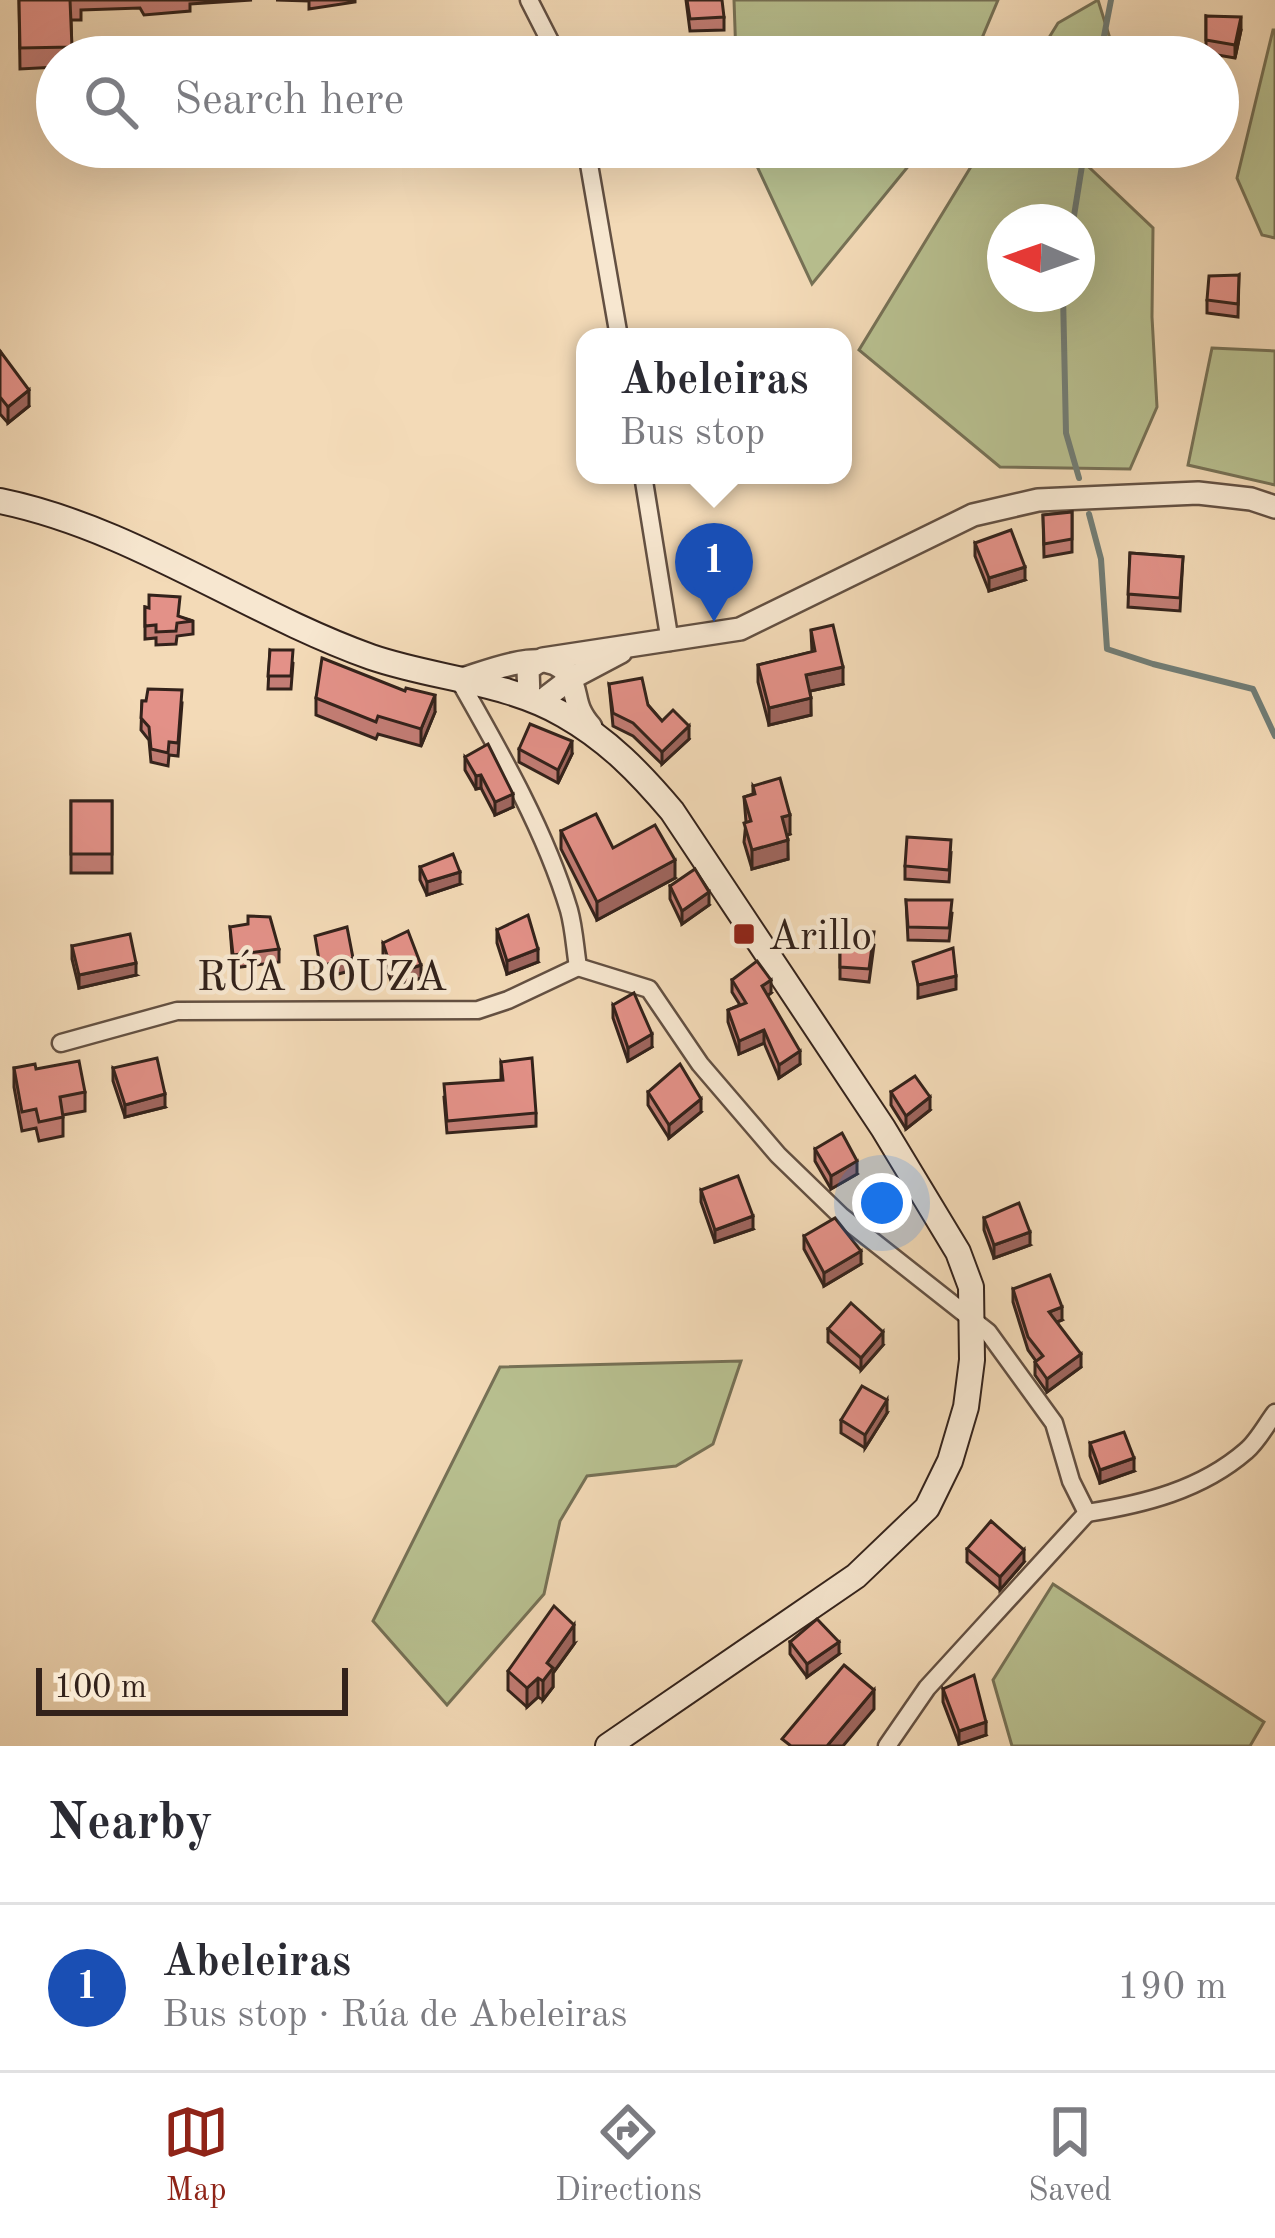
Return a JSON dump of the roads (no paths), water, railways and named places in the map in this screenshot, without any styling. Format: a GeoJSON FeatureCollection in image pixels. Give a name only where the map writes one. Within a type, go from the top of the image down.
{"type":"FeatureCollection","features":[{"type":"Feature","properties":{"kind":"main road"},"geometry":{"type":"LineString","coordinates":[[0,501],[49,514],[139,550],[372,657],[534,700],[599,736],[639,771],[672,812],[884,1128],[958,1252],[970,1287],[974,1323],[966,1407],[950,1461],[927,1508],[856,1576],[608,1746]]}},
{"type":"Feature","properties":{"kind":"street"},"geometry":{"type":"LineString","coordinates":[[529,0],[547,36]]}},
{"type":"Feature","properties":{"kind":"street"},"geometry":{"type":"LineString","coordinates":[[590,168],[617,328]]}},
{"type":"Feature","properties":{"kind":"street"},"geometry":{"type":"LineString","coordinates":[[644,484],[670,642]]}},
{"type":"Feature","properties":{"kind":"street"},"geometry":{"type":"LineString","coordinates":[[1087,1513],[1071,1481],[1054,1423],[992,1337],[841,1216],[778,1155],[700,1064],[649,989],[578,967],[569,911],[538,833],[459,680],[543,659],[740,629],[973,515],[1039,500],[1198,493],[1275,507]]}},
{"type":"Feature","properties":{"kind":"street"},"geometry":{"type":"LineString","coordinates":[[543,659],[528,669],[534,700],[632,646]]}},
{"type":"Feature","properties":{"kind":"street"},"geometry":{"type":"LineString","coordinates":[[543,659],[559,664],[571,679],[575,709],[599,736]]}},
{"type":"Feature","properties":{"kind":"street","name":"RÚA BOUZA"},"geometry":{"type":"LineString","coordinates":[[61,1043],[177,1011],[478,1010],[578,967]]}},
{"type":"Feature","properties":{"kind":"street"},"geometry":{"type":"LineString","coordinates":[[887,1746],[928,1688],[1087,1513],[1148,1503],[1184,1489],[1247,1450],[1275,1413]]}},
{"type":"Feature","properties":{"kind":"waterway"},"geometry":{"type":"LineString","coordinates":[[1104,36],[1111,0]]}},
{"type":"Feature","properties":{"kind":"waterway"},"geometry":{"type":"LineString","coordinates":[[1076,204],[1082,168]]}},
{"type":"Feature","properties":{"kind":"waterway"},"geometry":{"type":"LineString","coordinates":[[1063,312],[1066,433],[1079,478]]}},
{"type":"Feature","properties":{"kind":"waterway"},"geometry":{"type":"LineString","coordinates":[[1089,514],[1101,559],[1107,649],[1253,689],[1275,736]]}},
{"type":"Feature","properties":{"kind":"place","name":"Abeleiras"},"geometry":{"type":"Point","coordinates":[714,622]}},
{"type":"Feature","properties":{"kind":"place","name":"Arillo"},"geometry":{"type":"Point","coordinates":[744,934]}}]}
